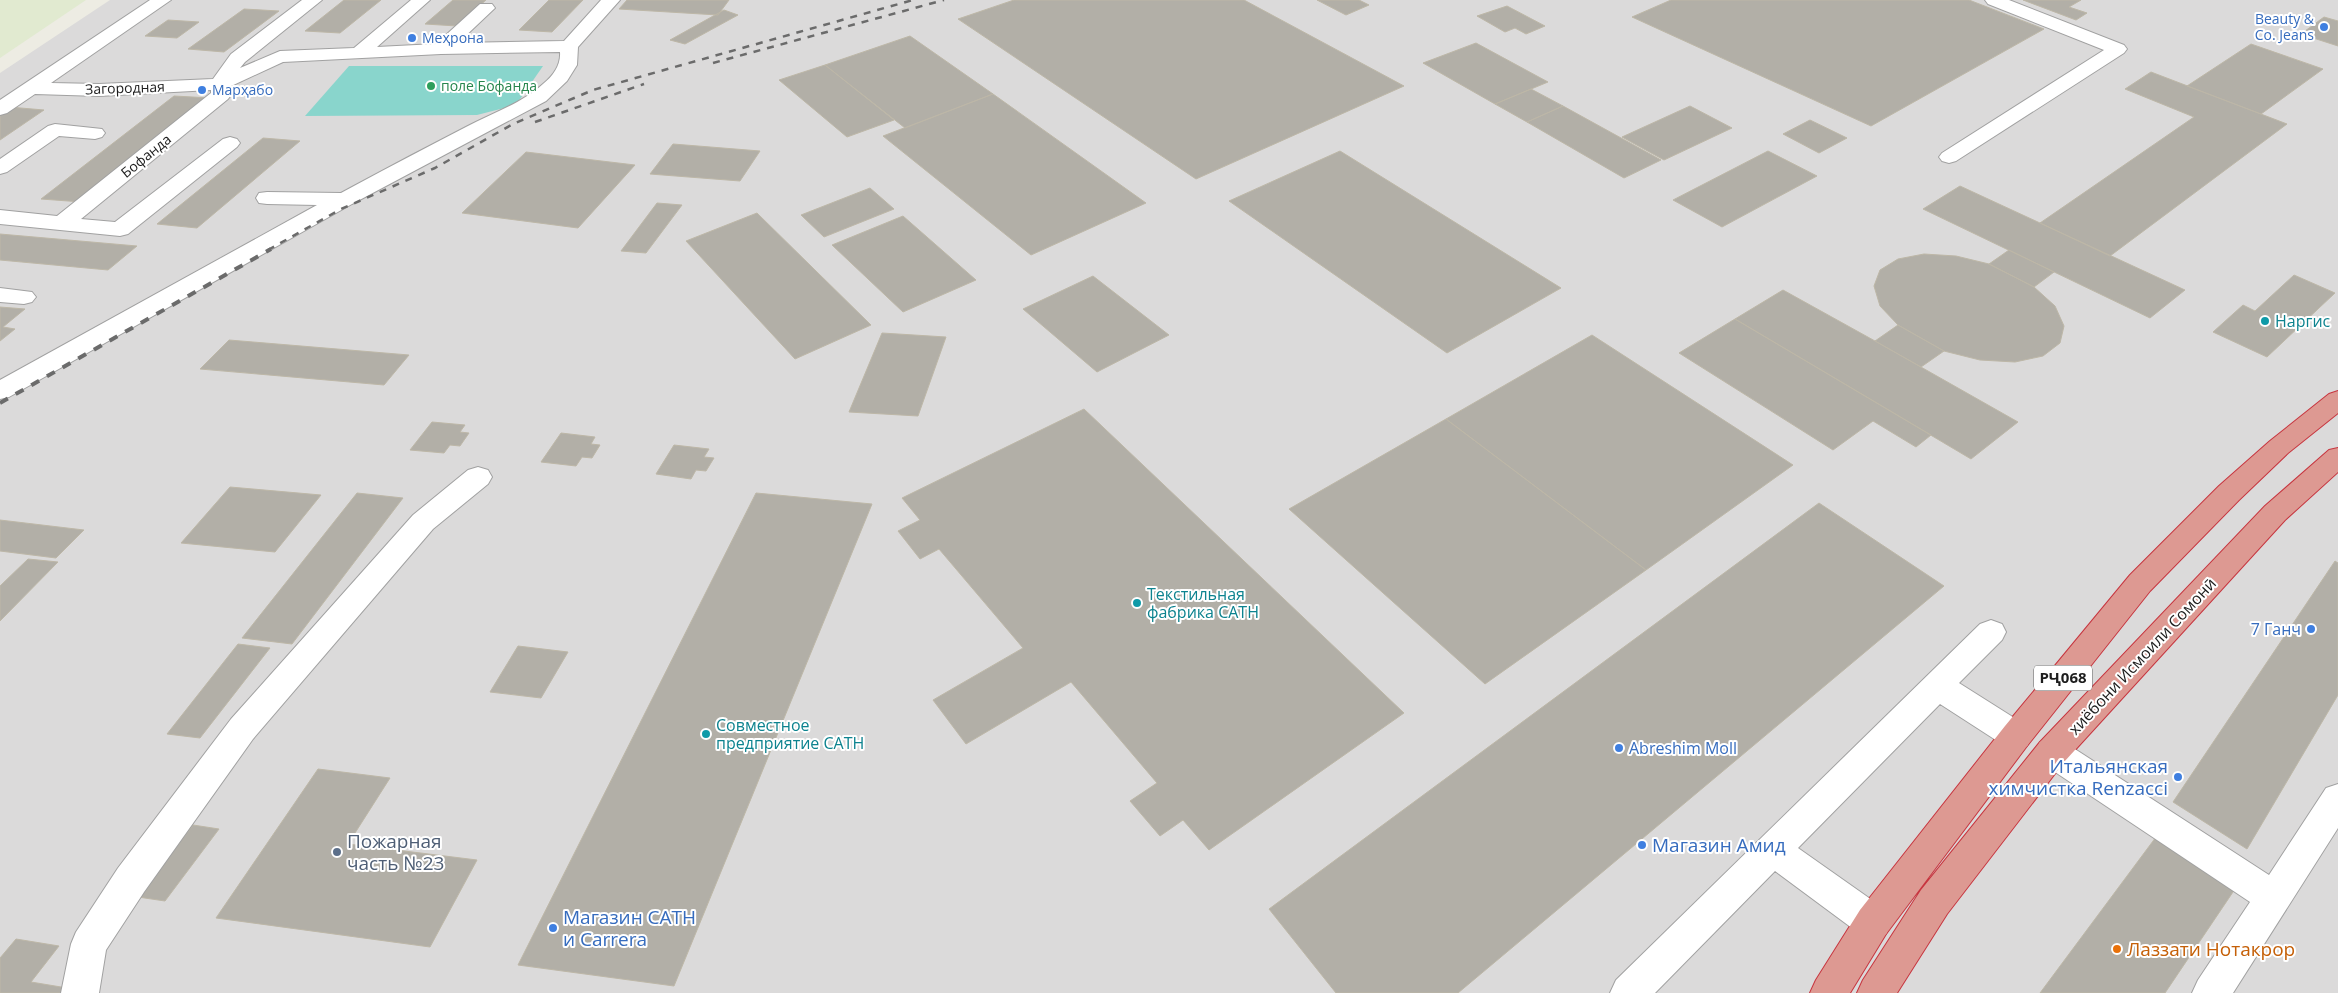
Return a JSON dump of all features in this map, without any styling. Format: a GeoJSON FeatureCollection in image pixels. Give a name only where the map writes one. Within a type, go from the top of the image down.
{"type":"FeatureCollection","features":[{"type":"Feature","properties":{"kind":"highway","name":"РҶ068"},"geometry":{"type":"LineString","coordinates":[[1829,993],[1873,922],[2016,736],[2140,583],[2228,492],[2279,447],[2338,400]]}},
{"type":"Feature","properties":{"kind":"highway","name":"хиёбони Исмоили Сомонӣ"},"geometry":{"type":"LineString","coordinates":[[1876,993],[1934,902],[2052,752],[2275,513],[2338,457]]}},
{"type":"Feature","properties":{"kind":"street"},"geometry":{"type":"LineString","coordinates":[[0,109],[162,0]]}},
{"type":"Feature","properties":{"kind":"street"},"geometry":{"type":"LineString","coordinates":[[219,84],[238,58],[313,0]]}},
{"type":"Feature","properties":{"kind":"street"},"geometry":{"type":"LineString","coordinates":[[358,54],[421,0]]}},
{"type":"Feature","properties":{"kind":"street"},"geometry":{"type":"LineString","coordinates":[[0,391],[344,200],[478,129],[512,114],[554,84],[569,64],[569,46],[611,0]]}},
{"type":"Feature","properties":{"kind":"street"},"geometry":{"type":"LineString","coordinates":[[1948,157],[2118,49],[1994,0]]}},
{"type":"Feature","properties":{"kind":"street"},"geometry":{"type":"LineString","coordinates":[[440,49],[486,8]]}},
{"type":"Feature","properties":{"kind":"street","name":"Загородная"},"geometry":{"type":"LineString","coordinates":[[31,88],[100,90],[219,84],[280,57],[440,49],[569,46]]}},
{"type":"Feature","properties":{"kind":"street","name":"Бофанда"},"geometry":{"type":"LineString","coordinates":[[62,223],[221,95],[219,84]]}},
{"type":"Feature","properties":{"kind":"street"},"geometry":{"type":"LineString","coordinates":[[0,168],[55,130],[96,133]]}},
{"type":"Feature","properties":{"kind":"street"},"geometry":{"type":"LineString","coordinates":[[0,217],[120,229],[230,143]]}},
{"type":"Feature","properties":{"kind":"street"},"geometry":{"type":"LineString","coordinates":[[268,198],[344,200]]}},
{"type":"Feature","properties":{"kind":"street"},"geometry":{"type":"LineString","coordinates":[[0,294],[24,297]]}},
{"type":"Feature","properties":{"kind":"street"},"geometry":{"type":"LineString","coordinates":[[80,993],[89,944],[131,880],[242,729],[423,522],[478,477]]}},
{"type":"Feature","properties":{"kind":"street"},"geometry":{"type":"LineString","coordinates":[[1629,993],[1991,632]]}},
{"type":"Feature","properties":{"kind":"street"},"geometry":{"type":"LineString","coordinates":[[1938,686],[2016,736]]}},
{"type":"Feature","properties":{"kind":"street"},"geometry":{"type":"LineString","coordinates":[[2052,752],[2274,898]]}},
{"type":"Feature","properties":{"kind":"street"},"geometry":{"type":"LineString","coordinates":[[2211,993],[2338,799]]}},
{"type":"Feature","properties":{"kind":"street"},"geometry":{"type":"LineString","coordinates":[[1772,850],[1873,922]]}},
{"type":"Feature","properties":{"kind":"shaded area"},"geometry":{"type":"Polygon","coordinates":[[[110,0],[2338,0],[2338,993],[0,993],[0,73],[110,0]]]}},
{"type":"Feature","properties":{"kind":"shaded area","name":"поле Бофанда"},"geometry":{"type":"Polygon","coordinates":[[[349,66],[543,66],[516,105],[477,115],[305,116],[349,66]]]}},
{"type":"Feature","properties":{"kind":"green space"},"geometry":{"type":"Polygon","coordinates":[[[0,0],[86,0],[0,58],[0,0]]]}},
{"type":"Feature","properties":{"kind":"building"},"geometry":{"type":"Polygon","coordinates":[[[344,0],[381,0],[340,33],[305,31],[344,0]]]}},
{"type":"Feature","properties":{"kind":"building"},"geometry":{"type":"Polygon","coordinates":[[[453,0],[486,0],[457,26],[425,24],[453,0]]]}},
{"type":"Feature","properties":{"kind":"building"},"geometry":{"type":"Polygon","coordinates":[[[549,0],[583,0],[552,32],[519,30],[549,0]]]}},
{"type":"Feature","properties":{"kind":"building"},"geometry":{"type":"Polygon","coordinates":[[[627,0],[729,0],[718,15],[619,9],[627,0]]]}},
{"type":"Feature","properties":{"kind":"building"},"geometry":{"type":"Polygon","coordinates":[[[1014,0],[1244,0],[1404,86],[1196,179],[958,19],[1014,0]]]}},
{"type":"Feature","properties":{"kind":"building"},"geometry":{"type":"Polygon","coordinates":[[[1317,0],[1359,0],[1369,5],[1346,15],[1317,0]]]}},
{"type":"Feature","properties":{"kind":"building"},"geometry":{"type":"Polygon","coordinates":[[[1671,0],[1969,0],[2044,29],[1871,126],[1632,17],[1671,0]]]}},
{"type":"Feature","properties":{"kind":"building"},"geometry":{"type":"Polygon","coordinates":[[[2023,0],[2081,0],[2069,7],[2087,13],[2076,20],[2023,0]]]}},
{"type":"Feature","properties":{"kind":"building"},"geometry":{"type":"Polygon","coordinates":[[[1507,6],[1545,26],[1526,34],[1515,28],[1505,32],[1477,16],[1507,6]]]}},
{"type":"Feature","properties":{"kind":"building"},"geometry":{"type":"Polygon","coordinates":[[[244,9],[279,11],[224,52],[188,49],[244,9]]]}},
{"type":"Feature","properties":{"kind":"building"},"geometry":{"type":"Polygon","coordinates":[[[724,10],[738,15],[685,44],[670,40],[724,10]]]}},
{"type":"Feature","properties":{"kind":"building","name":"Beauty & Co. Jeans"},"geometry":{"type":"Polygon","coordinates":[[[2324,17],[2338,21],[2338,46],[2301,34],[2324,17]]]}},
{"type":"Feature","properties":{"kind":"building"},"geometry":{"type":"Polygon","coordinates":[[[168,20],[199,22],[177,38],[145,36],[168,20]]]}},
{"type":"Feature","properties":{"kind":"building"},"geometry":{"type":"Polygon","coordinates":[[[910,36],[993,94],[905,128],[825,65],[910,36]]]}},
{"type":"Feature","properties":{"kind":"building"},"geometry":{"type":"Polygon","coordinates":[[[1476,43],[1548,82],[1495,104],[1423,63],[1476,43]]]}},
{"type":"Feature","properties":{"kind":"building"},"geometry":{"type":"Polygon","coordinates":[[[2251,44],[2323,69],[2261,114],[2187,86],[2251,44]]]}},
{"type":"Feature","properties":{"kind":"building"},"geometry":{"type":"Polygon","coordinates":[[[825,65],[894,120],[847,137],[779,80],[825,65]]]}},
{"type":"Feature","properties":{"kind":"building"},"geometry":{"type":"Polygon","coordinates":[[[2151,72],[2287,124],[2110,256],[2040,223],[2194,117],[2125,89],[2151,72]]]}},
{"type":"Feature","properties":{"kind":"building"},"geometry":{"type":"Polygon","coordinates":[[[1531,89],[1563,106],[1527,122],[1495,104],[1531,89]]]}},
{"type":"Feature","properties":{"kind":"building"},"geometry":{"type":"Polygon","coordinates":[[[993,94],[1146,203],[1031,255],[883,136],[993,94]]]}},
{"type":"Feature","properties":{"kind":"building"},"geometry":{"type":"Polygon","coordinates":[[[174,96],[211,98],[82,202],[41,199],[174,96]]]}},
{"type":"Feature","properties":{"kind":"building"},"geometry":{"type":"Polygon","coordinates":[[[1563,106],[1661,160],[1624,178],[1527,122],[1563,106]]]}},
{"type":"Feature","properties":{"kind":"building"},"geometry":{"type":"Polygon","coordinates":[[[1690,106],[1732,128],[1664,160],[1622,137],[1690,106]]]}},
{"type":"Feature","properties":{"kind":"building"},"geometry":{"type":"Polygon","coordinates":[[[9,107],[44,110],[0,140],[0,113],[9,107]]]}},
{"type":"Feature","properties":{"kind":"building"},"geometry":{"type":"Polygon","coordinates":[[[1810,120],[1847,138],[1819,153],[1783,134],[1810,120]]]}},
{"type":"Feature","properties":{"kind":"building"},"geometry":{"type":"Polygon","coordinates":[[[263,138],[300,141],[197,228],[157,224],[263,138]]]}},
{"type":"Feature","properties":{"kind":"building"},"geometry":{"type":"Polygon","coordinates":[[[673,144],[760,151],[740,181],[650,174],[673,144]]]}},
{"type":"Feature","properties":{"kind":"building"},"geometry":{"type":"Polygon","coordinates":[[[1340,151],[1561,288],[1447,353],[1229,201],[1340,151]]]}},
{"type":"Feature","properties":{"kind":"building"},"geometry":{"type":"Polygon","coordinates":[[[1768,151],[1817,176],[1722,227],[1673,200],[1768,151]]]}},
{"type":"Feature","properties":{"kind":"building"},"geometry":{"type":"Polygon","coordinates":[[[526,152],[635,165],[578,228],[462,213],[526,152]]]}},
{"type":"Feature","properties":{"kind":"building"},"geometry":{"type":"Polygon","coordinates":[[[1960,186],[2185,290],[2150,318],[1923,209],[1960,186]]]}},
{"type":"Feature","properties":{"kind":"building"},"geometry":{"type":"Polygon","coordinates":[[[870,188],[894,209],[824,237],[801,215],[870,188]]]}},
{"type":"Feature","properties":{"kind":"building"},"geometry":{"type":"Polygon","coordinates":[[[657,203],[682,205],[646,253],[621,251],[657,203]]]}},
{"type":"Feature","properties":{"kind":"building"},"geometry":{"type":"Polygon","coordinates":[[[757,213],[871,325],[795,359],[686,241],[757,213]]]}},
{"type":"Feature","properties":{"kind":"building"},"geometry":{"type":"Polygon","coordinates":[[[903,216],[976,280],[903,312],[832,245],[903,216]]]}},
{"type":"Feature","properties":{"kind":"building"},"geometry":{"type":"Polygon","coordinates":[[[0,234],[137,246],[108,270],[0,260],[0,234]]]}},
{"type":"Feature","properties":{"kind":"building"},"geometry":{"type":"Polygon","coordinates":[[[2009,250],[2054,272],[2034,287],[1989,264],[2009,250]]]}},
{"type":"Feature","properties":{"kind":"building"},"geometry":{"type":"Polygon","coordinates":[[[1924,254],[1956,256],[1989,264],[2034,287],[2055,306],[2064,326],[2060,343],[2043,356],[2015,362],[1980,360],[1944,351],[1898,325],[1880,306],[1874,286],[1880,270],[1898,259],[1924,254]]]}},
{"type":"Feature","properties":{"kind":"building","name":"Наргис"},"geometry":{"type":"Polygon","coordinates":[[[2294,275],[2335,293],[2267,357],[2213,332],[2243,305],[2255,311],[2294,275]]]}},
{"type":"Feature","properties":{"kind":"building"},"geometry":{"type":"Polygon","coordinates":[[[1093,276],[1169,335],[1097,372],[1023,309],[1093,276]]]}},
{"type":"Feature","properties":{"kind":"building"},"geometry":{"type":"Polygon","coordinates":[[[1783,290],[2018,422],[1971,459],[1735,319],[1783,290]]]}},
{"type":"Feature","properties":{"kind":"building"},"geometry":{"type":"Polygon","coordinates":[[[0,307],[25,309],[3,327],[15,329],[0,341],[0,307]]]}},
{"type":"Feature","properties":{"kind":"building"},"geometry":{"type":"Polygon","coordinates":[[[1735,319],[1931,435],[1916,447],[1873,421],[1833,450],[1679,353],[1735,319]]]}},
{"type":"Feature","properties":{"kind":"building"},"geometry":{"type":"Polygon","coordinates":[[[1898,325],[1944,351],[1921,367],[1875,341],[1898,325]]]}},
{"type":"Feature","properties":{"kind":"building"},"geometry":{"type":"Polygon","coordinates":[[[882,333],[946,337],[918,416],[849,412],[882,333]]]}},
{"type":"Feature","properties":{"kind":"building"},"geometry":{"type":"Polygon","coordinates":[[[1592,335],[1793,465],[1646,570],[1446,419],[1592,335]]]}},
{"type":"Feature","properties":{"kind":"building"},"geometry":{"type":"Polygon","coordinates":[[[229,340],[409,355],[384,385],[200,369],[229,340]]]}},
{"type":"Feature","properties":{"kind":"building","name":"Текстильная фабрика САТН"},"geometry":{"type":"Polygon","coordinates":[[[1084,409],[1404,713],[1209,850],[1183,820],[1160,836],[1130,801],[1157,783],[1071,682],[966,744],[933,700],[1023,648],[939,549],[920,559],[898,531],[920,520],[902,498],[1084,409]]]}},
{"type":"Feature","properties":{"kind":"building"},"geometry":{"type":"Polygon","coordinates":[[[1446,419],[1646,570],[1485,684],[1289,509],[1446,419]]]}},
{"type":"Feature","properties":{"kind":"building"},"geometry":{"type":"Polygon","coordinates":[[[432,422],[465,425],[460,432],[469,433],[460,446],[450,445],[444,453],[410,450],[432,422]]]}},
{"type":"Feature","properties":{"kind":"building"},"geometry":{"type":"Polygon","coordinates":[[[561,433],[595,437],[591,444],[600,445],[592,458],[582,457],[576,466],[541,462],[561,433]]]}},
{"type":"Feature","properties":{"kind":"building"},"geometry":{"type":"Polygon","coordinates":[[[674,445],[709,449],[704,457],[714,458],[706,471],[696,470],[691,479],[656,474],[674,445]]]}},
{"type":"Feature","properties":{"kind":"building"},"geometry":{"type":"Polygon","coordinates":[[[230,487],[321,495],[275,552],[181,543],[230,487]]]}},
{"type":"Feature","properties":{"kind":"building"},"geometry":{"type":"Polygon","coordinates":[[[357,493],[403,498],[292,644],[242,638],[357,493]]]}},
{"type":"Feature","properties":{"kind":"building","name":"Совместное предприятие CATH"},"geometry":{"type":"Polygon","coordinates":[[[756,493],[872,504],[674,986],[518,965],[756,493]]]}},
{"type":"Feature","properties":{"kind":"building","name":"Abreshim Moll"},"geometry":{"type":"Polygon","coordinates":[[[1819,503],[1944,586],[1458,993],[1336,993],[1269,909],[1819,503]]]}},
{"type":"Feature","properties":{"kind":"building"},"geometry":{"type":"Polygon","coordinates":[[[0,520],[84,530],[56,558],[0,551],[0,520]]]}},
{"type":"Feature","properties":{"kind":"building"},"geometry":{"type":"Polygon","coordinates":[[[28,559],[58,562],[0,621],[0,586],[28,559]]]}},
{"type":"Feature","properties":{"kind":"building"},"geometry":{"type":"Polygon","coordinates":[[[2335,561],[2338,563],[2338,695],[2247,849],[2173,802],[2335,561]]]}},
{"type":"Feature","properties":{"kind":"building"},"geometry":{"type":"Polygon","coordinates":[[[238,644],[270,648],[200,738],[167,734],[238,644]]]}},
{"type":"Feature","properties":{"kind":"building"},"geometry":{"type":"Polygon","coordinates":[[[518,646],[568,652],[541,698],[490,692],[518,646]]]}},
{"type":"Feature","properties":{"kind":"building","name":"Пожарная часть №23"},"geometry":{"type":"Polygon","coordinates":[[[318,769],[390,778],[348,844],[477,860],[430,947],[216,918],[318,769]]]}},
{"type":"Feature","properties":{"kind":"building"},"geometry":{"type":"Polygon","coordinates":[[[193,825],[219,829],[165,901],[138,897],[193,825]]]}},
{"type":"Feature","properties":{"kind":"building"},"geometry":{"type":"Polygon","coordinates":[[[2156,837],[2235,889],[2165,993],[2040,993],[2156,837]]]}},
{"type":"Feature","properties":{"kind":"building"},"geometry":{"type":"Polygon","coordinates":[[[16,939],[59,946],[31,982],[73,989],[70,993],[0,993],[0,958],[16,939]]]}},
{"type":"Feature","properties":{"kind":"railway"},"geometry":{"type":"LineString","coordinates":[[268,250],[341,209],[435,168],[513,124],[593,90],[913,0]]}},
{"type":"Feature","properties":{"kind":"railway"},"geometry":{"type":"LineString","coordinates":[[713,63],[944,0]]}},
{"type":"Feature","properties":{"kind":"railway"},"geometry":{"type":"LineString","coordinates":[[535,122],[644,84]]}},
{"type":"Feature","properties":{"kind":"railway"},"geometry":{"type":"LineString","coordinates":[[0,403],[271,249]]}},
{"type":"Feature","properties":{"kind":"place","name":"Beauty & Co. Jeans"},"geometry":{"type":"Point","coordinates":[2324,27]}},
{"type":"Feature","properties":{"kind":"place","name":"Меҳрона"},"geometry":{"type":"Point","coordinates":[412,38]}},
{"type":"Feature","properties":{"kind":"place","name":"поле Бофанда"},"geometry":{"type":"Point","coordinates":[431,86]}},
{"type":"Feature","properties":{"kind":"place","name":"Марҳабо"},"geometry":{"type":"Point","coordinates":[202,90]}},
{"type":"Feature","properties":{"kind":"place","name":"Наргис"},"geometry":{"type":"Point","coordinates":[2265,321]}},
{"type":"Feature","properties":{"kind":"place","name":"Текстильная фабрика САТН"},"geometry":{"type":"Point","coordinates":[1137,603]}},
{"type":"Feature","properties":{"kind":"place","name":"7 Ганч"},"geometry":{"type":"Point","coordinates":[2311,629]}},
{"type":"Feature","properties":{"kind":"place","name":"Совместное предприятие CATH"},"geometry":{"type":"Point","coordinates":[706,734]}},
{"type":"Feature","properties":{"kind":"place","name":"Abreshim Moll"},"geometry":{"type":"Point","coordinates":[1619,748]}},
{"type":"Feature","properties":{"kind":"place","name":"Итальянская химчистка Renzacci"},"geometry":{"type":"Point","coordinates":[2178,777]}},
{"type":"Feature","properties":{"kind":"place","name":"Магазин Амид"},"geometry":{"type":"Point","coordinates":[1642,845]}},
{"type":"Feature","properties":{"kind":"place","name":"Пожарная часть №23"},"geometry":{"type":"Point","coordinates":[337,852]}},
{"type":"Feature","properties":{"kind":"place","name":"Магазин САТН и Carrera"},"geometry":{"type":"Point","coordinates":[553,928]}},
{"type":"Feature","properties":{"kind":"place","name":"Лаззати Нотакрор"},"geometry":{"type":"Point","coordinates":[2117,949]}}]}
